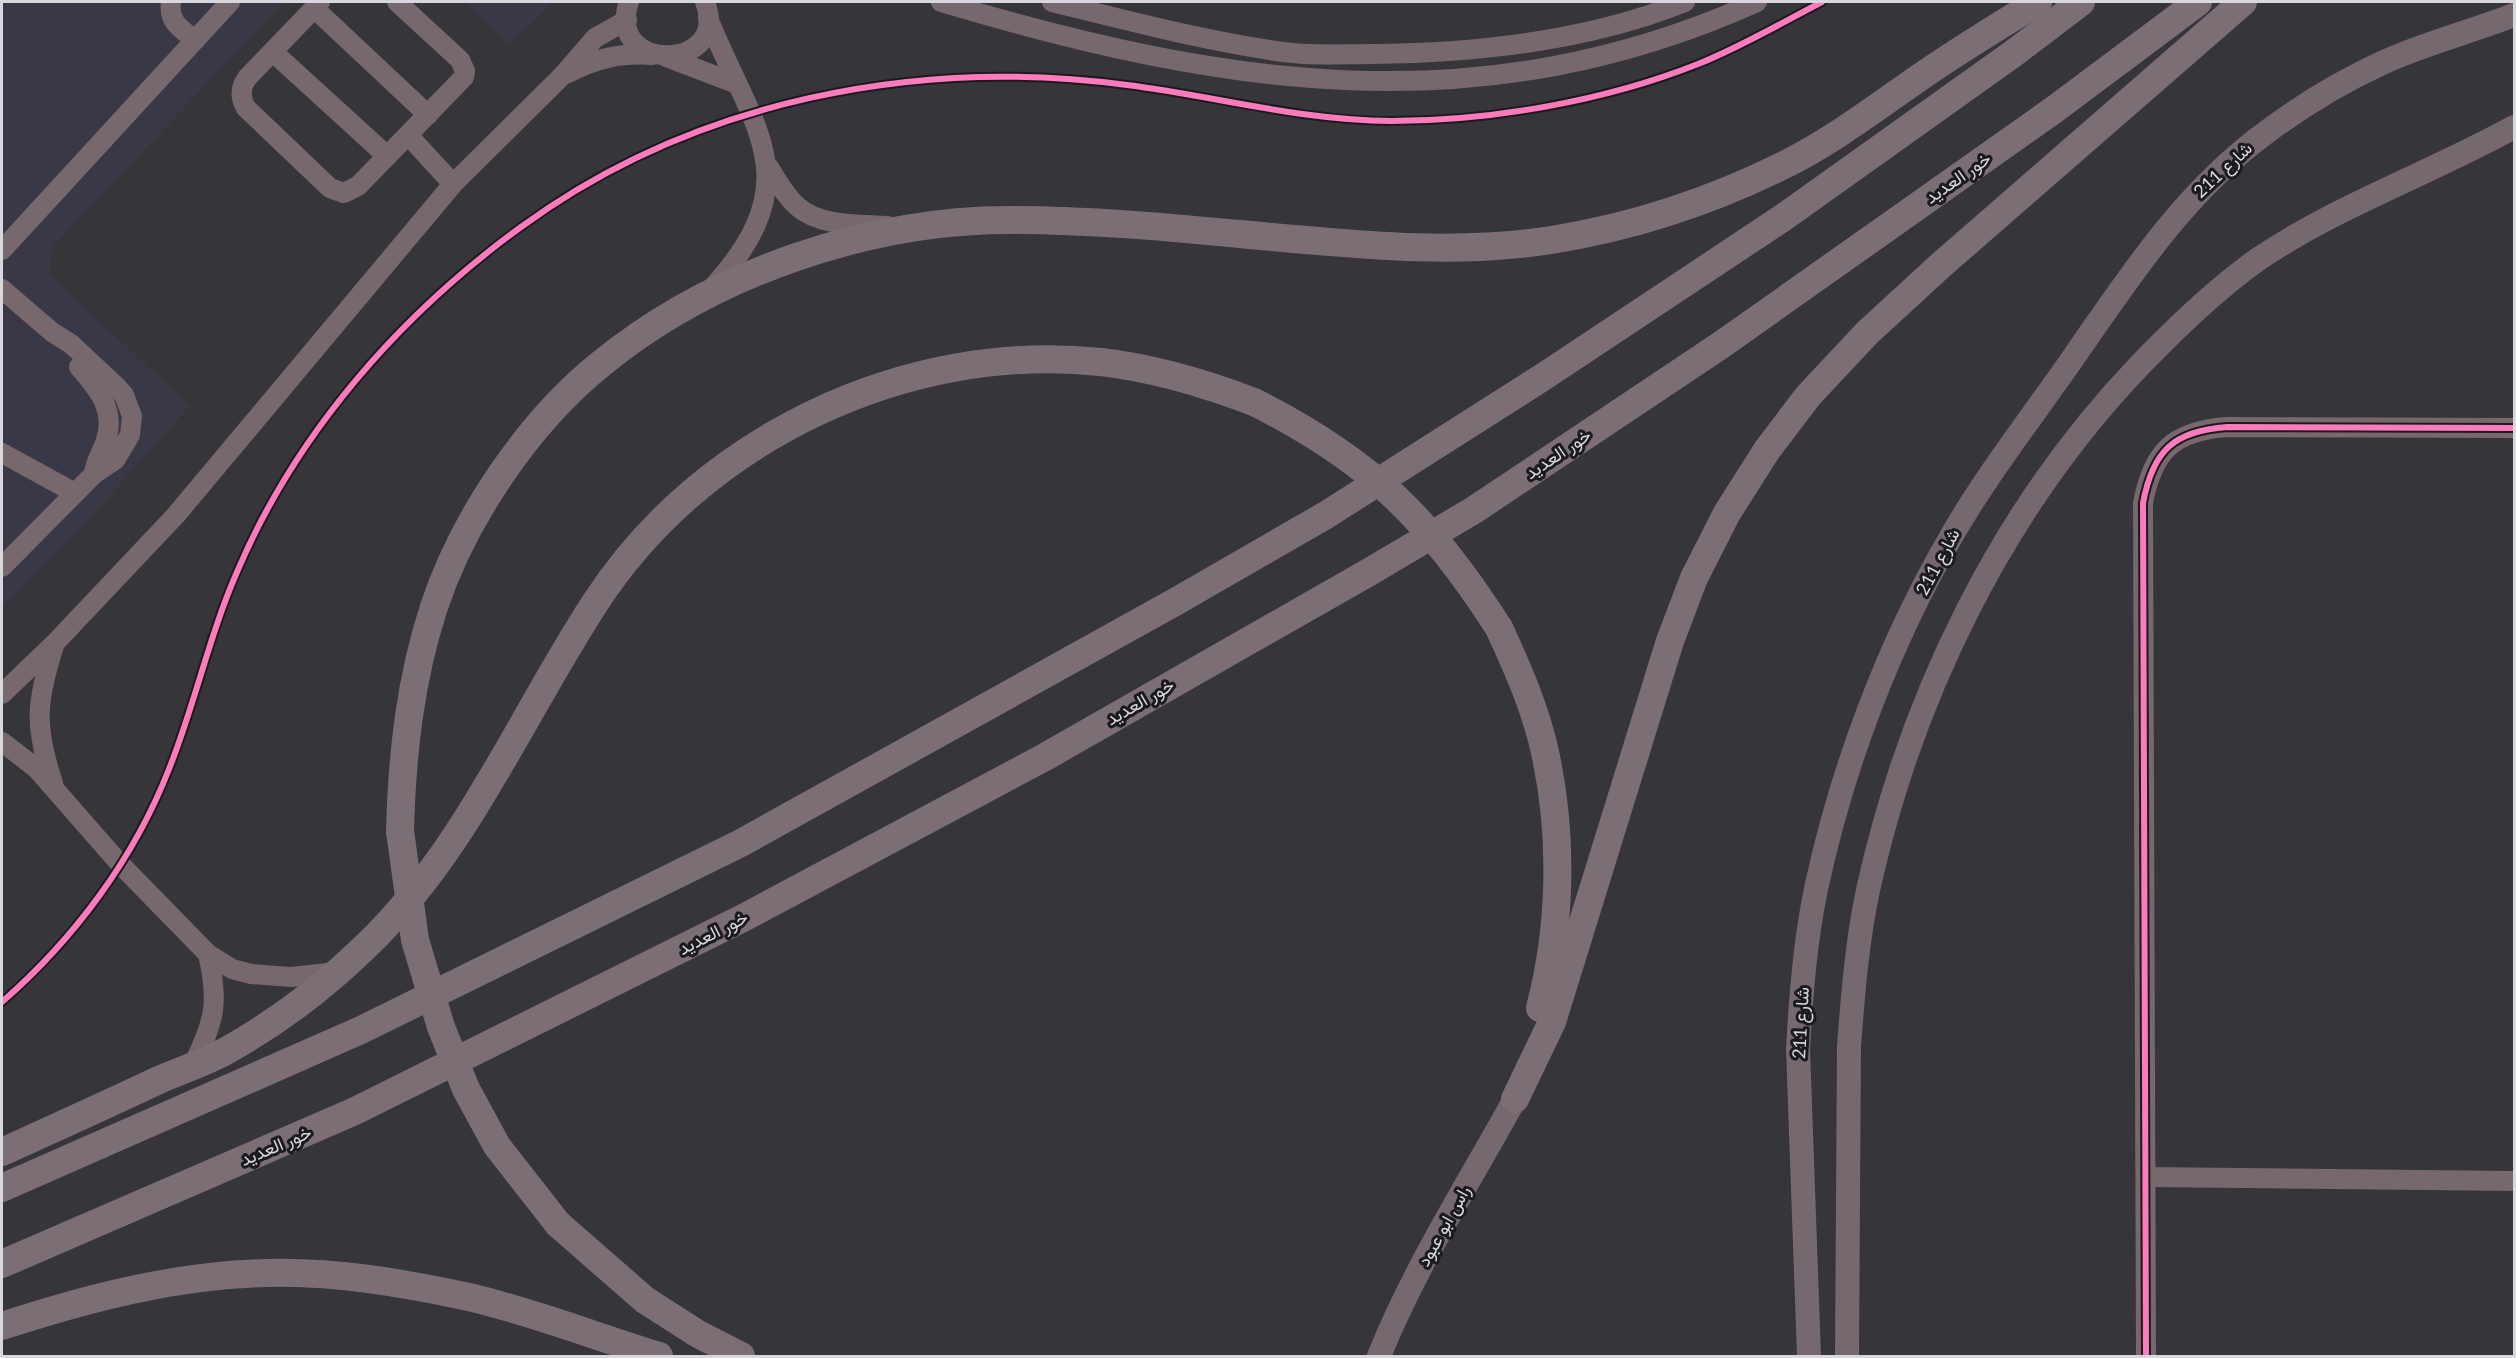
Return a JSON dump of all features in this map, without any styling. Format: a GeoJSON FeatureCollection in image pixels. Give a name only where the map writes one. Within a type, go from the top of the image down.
{"type":"FeatureCollection","features":[{"type":"Feature","properties":{"kind":"highway"},"geometry":{"type":"LineString","coordinates":[[741,1356],[698,1334],[645,1300],[558,1224],[497,1146],[465,1089],[441,1026],[415,940],[400,831],[405,740],[415,673],[435,603],[466,534],[505,469],[552,410],[601,363],[655,326],[705,297],[766,268],[817,250],[912,228],[957,222],[1068,221],[1433,249],[1545,241],[1605,230],[1683,208],[1790,162],[1844,130],[1960,50],[2038,2]]}},
{"type":"Feature","properties":{"kind":"highway"},"geometry":{"type":"LineString","coordinates":[[2,1188],[361,1030],[730,848],[1185,596],[1326,515],[1543,377],[1781,219],[2014,53],[2081,2]]}},
{"type":"Feature","properties":{"kind":"highway","name":"خور العديد"},"geometry":{"type":"LineString","coordinates":[[2,1263],[355,1111],[745,918],[1045,757],[1361,577],[1474,510],[1721,345],[2055,109],[2198,2]]}},
{"type":"Feature","properties":{"kind":"highway"},"geometry":{"type":"LineString","coordinates":[[1515,1099],[1552,1022],[1670,641],[1694,578],[1726,513],[1767,450],[1808,396],[1867,333],[1941,265],[2243,2]]}},
{"type":"Feature","properties":{"kind":"highway"},"geometry":{"type":"LineString","coordinates":[[2,1152],[221,1053],[256,1033],[337,972],[391,921],[436,864],[498,769],[595,602],[634,551],[678,506],[775,434],[831,405],[877,387],[935,372],[991,362],[1048,360],[1110,364],[1204,383],[1254,402],[1329,443],[1367,471],[1408,508],[1469,581],[1499,628],[1530,700],[1546,756],[1554,815],[1557,885],[1543,996],[1515,1099]]}},
{"type":"Feature","properties":{"kind":"highway"},"geometry":{"type":"LineString","coordinates":[[2,1326],[64,1306],[141,1287],[209,1277],[268,1273],[395,1283],[471,1298],[659,1356]]}},
{"type":"Feature","properties":{"kind":"main road","name":"شارع 211"},"geometry":{"type":"LineString","coordinates":[[1809,1356],[1798,1049],[1801,999],[1815,892],[1827,841],[1859,741],[1887,669],[1927,579],[2006,450],[2152,246],[2208,183],[2274,126],[2352,79],[2416,49],[2514,15]]}},
{"type":"Feature","properties":{"kind":"main road"},"geometry":{"type":"LineString","coordinates":[[1847,1356],[1849,1046],[1864,914],[1879,844],[1909,746],[1931,689],[1970,605],[2023,517],[2081,432],[2110,397],[2199,307],[2255,262],[2326,217],[2363,198],[2445,164],[2514,127]]}},
{"type":"Feature","properties":{"kind":"main road","name":"راس ابو عبود"},"geometry":{"type":"LineString","coordinates":[[1379,1356],[1400,1307],[1515,1099]]}},
{"type":"Feature","properties":{"kind":"street"},"geometry":{"type":"LineString","coordinates":[[171,2],[174,24],[195,40]]}},
{"type":"Feature","properties":{"kind":"street"},"geometry":{"type":"LineString","coordinates":[[2,250],[230,2]]}},
{"type":"Feature","properties":{"kind":"street"},"geometry":{"type":"LineString","coordinates":[[398,2],[463,65],[465,71],[461,82],[428,115],[408,135],[387,156],[349,192],[339,192],[330,188],[243,103],[241,93],[244,82],[317,5],[428,115]]}},
{"type":"Feature","properties":{"kind":"street"},"geometry":{"type":"LineString","coordinates":[[941,2],[1076,40],[1185,63],[1289,77],[1391,83],[1490,76],[1564,63],[1647,42],[1757,2]]}},
{"type":"Feature","properties":{"kind":"street"},"geometry":{"type":"LineString","coordinates":[[1052,2],[1206,39],[1285,52],[1414,54],[1501,46],[1594,30],[1685,2]]}},
{"type":"Feature","properties":{"kind":"street"},"geometry":{"type":"LineString","coordinates":[[708,7],[737,84],[752,112],[768,166],[798,207],[812,216],[831,221],[912,228]]}},
{"type":"Feature","properties":{"kind":"street"},"geometry":{"type":"LineString","coordinates":[[563,75],[602,57],[629,54],[660,56],[684,54],[698,43],[707,27],[708,7]]}},
{"type":"Feature","properties":{"kind":"street"},"geometry":{"type":"LineString","coordinates":[[2,694],[55,643],[176,515],[453,184],[563,75],[595,38],[626,10],[635,42],[660,56],[737,84]]}},
{"type":"Feature","properties":{"kind":"street"},"geometry":{"type":"LineString","coordinates":[[273,52],[387,156]]}},
{"type":"Feature","properties":{"kind":"street"},"geometry":{"type":"LineString","coordinates":[[408,135],[453,184]]}},
{"type":"Feature","properties":{"kind":"street"},"geometry":{"type":"LineString","coordinates":[[705,297],[735,263],[759,218],[766,194],[768,166]]}},
{"type":"Feature","properties":{"kind":"street"},"geometry":{"type":"LineString","coordinates":[[2,289],[52,332],[66,354],[95,386],[108,409],[109,432],[96,462],[94,474],[2,567]]}},
{"type":"Feature","properties":{"kind":"street"},"geometry":{"type":"LineString","coordinates":[[2146,1356],[2144,503],[2147,482],[2156,462],[2175,441],[2199,429],[2227,427],[2514,428]]}},
{"type":"Feature","properties":{"kind":"street"},"geometry":{"type":"LineString","coordinates":[[2,453],[75,493]]}},
{"type":"Feature","properties":{"kind":"street"},"geometry":{"type":"LineString","coordinates":[[55,643],[43,679],[38,730],[55,791]]}},
{"type":"Feature","properties":{"kind":"street"},"geometry":{"type":"LineString","coordinates":[[2,742],[25,758],[120,864],[208,954],[232,969],[251,974],[291,977],[337,972]]}},
{"type":"Feature","properties":{"kind":"street"},"geometry":{"type":"LineString","coordinates":[[194,1065],[214,1019],[215,990],[208,954]]}},
{"type":"Feature","properties":{"kind":"street"},"geometry":{"type":"LineString","coordinates":[[2147,1177],[2514,1181]]}},
{"type":"Feature","properties":{"kind":"shaded area"},"geometry":{"type":"Polygon","coordinates":[[[2,2],[284,2],[52,248],[50,275],[190,406],[82,527],[2,609],[2,2]]]}},
{"type":"Feature","properties":{"kind":"shaded area"},"geometry":{"type":"Polygon","coordinates":[[[464,2],[554,2],[510,44],[464,2]]]}},
{"type":"Feature","properties":{"kind":"cycle path"},"geometry":{"type":"LineString","coordinates":[[2,1002],[54,952],[77,924],[120,866],[138,835],[169,769],[218,621],[237,572],[261,521],[289,472],[321,425],[356,380],[434,298],[476,261],[521,227],[588,183],[659,147],[733,119],[810,98],[889,84],[968,78],[1048,78],[1127,85],[1292,113],[1358,120],[1429,120],[1508,113],[1625,89],[1662,77],[1730,50],[1822,2]]}},
{"type":"Feature","properties":{"kind":"cycle path"},"geometry":{"type":"LineString","coordinates":[[2146,1356],[2143,503],[2153,469],[2160,457],[2180,439],[2209,429],[2227,427],[2514,428]]}}]}
